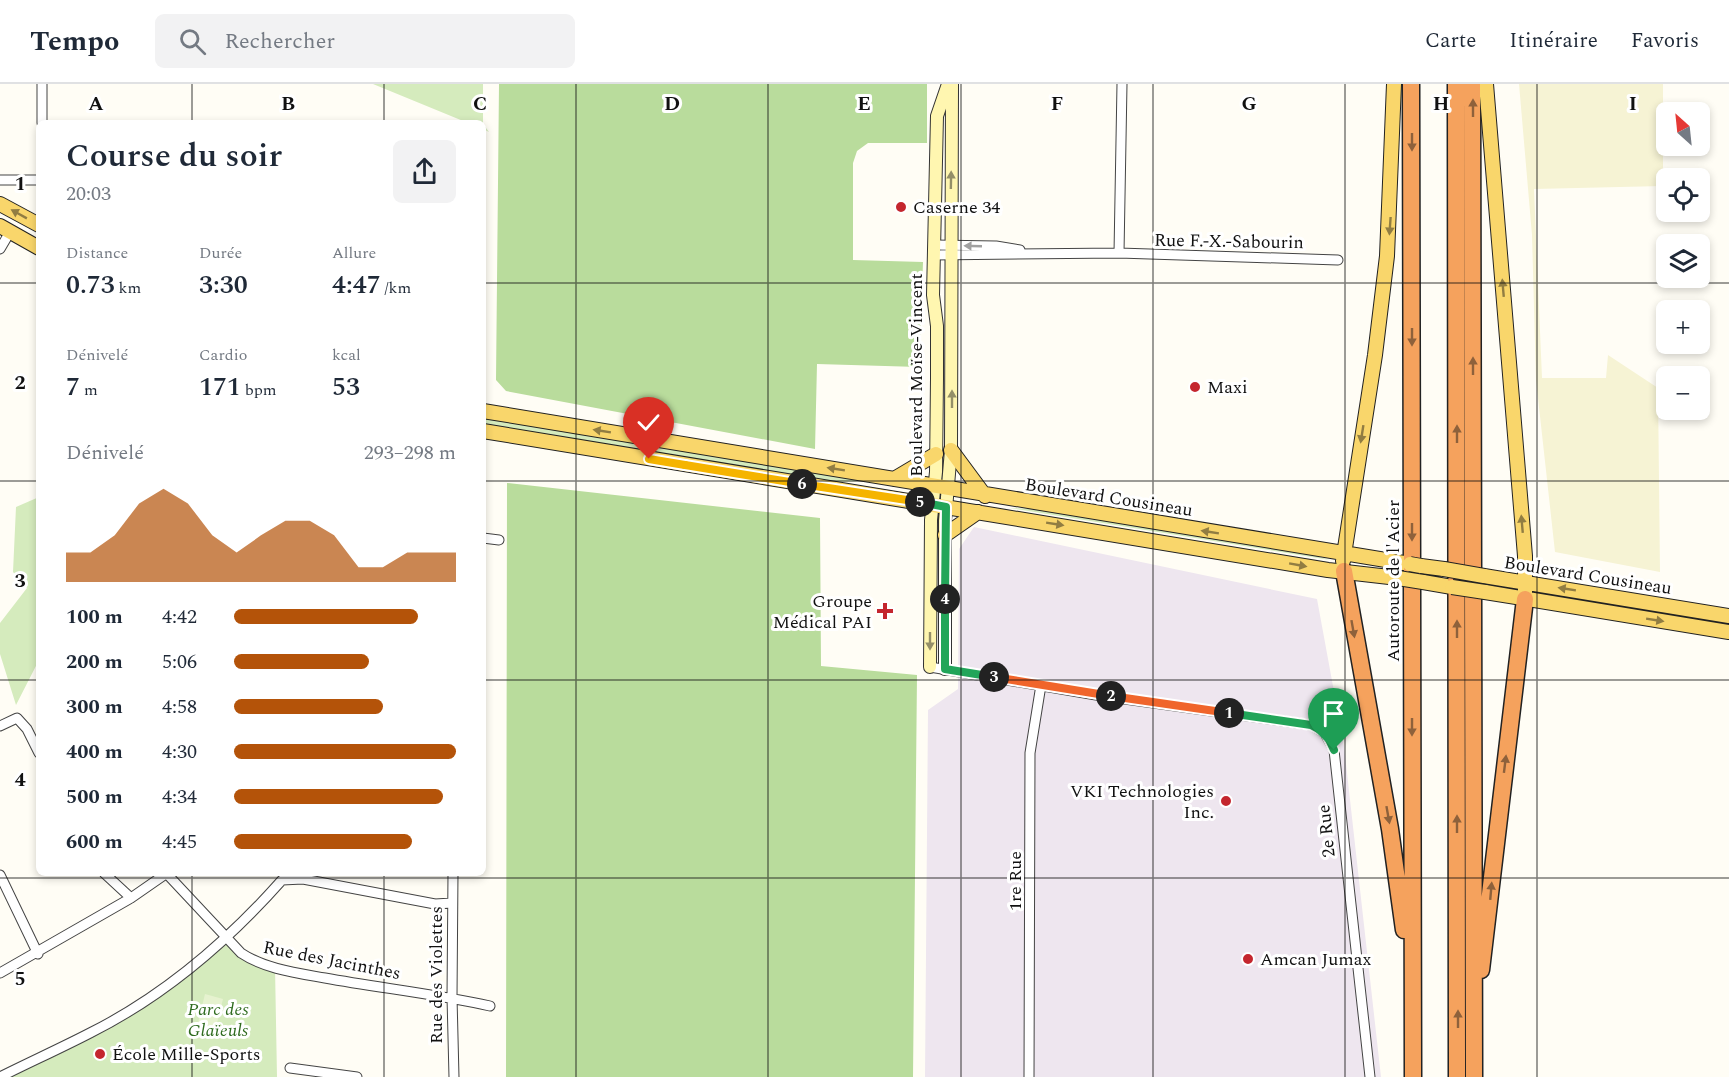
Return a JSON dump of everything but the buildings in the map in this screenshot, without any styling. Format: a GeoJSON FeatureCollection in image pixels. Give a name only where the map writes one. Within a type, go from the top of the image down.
{"type":"FeatureCollection","features":[{"type":"Feature","properties":{"kind":"highway","name":"Autoroute de l'Acier"},"geometry":{"type":"LineString","coordinates":[[1412,84],[1413,1077]]}},
{"type":"Feature","properties":{"kind":"highway"},"geometry":{"type":"LineString","coordinates":[[1456,84],[1457,1077]]}},
{"type":"Feature","properties":{"kind":"highway"},"geometry":{"type":"LineString","coordinates":[[1472,84],[1474,1077]]}},
{"type":"Feature","properties":{"kind":"highway"},"geometry":{"type":"LineString","coordinates":[[1344,571],[1390,829],[1413,990]]}},
{"type":"Feature","properties":{"kind":"highway"},"geometry":{"type":"LineString","coordinates":[[1475,1009],[1486,940],[1526,591]]}},
{"type":"Feature","properties":{"kind":"main road"},"geometry":{"type":"LineString","coordinates":[[1344,571],[1344,553],[1383,296],[1391,218],[1394,84]]}},
{"type":"Feature","properties":{"kind":"main road"},"geometry":{"type":"LineString","coordinates":[[1486,84],[1526,591]]}},
{"type":"Feature","properties":{"kind":"main road"},"geometry":{"type":"LineString","coordinates":[[0,204],[36,223]]}},
{"type":"Feature","properties":{"kind":"main road"},"geometry":{"type":"LineString","coordinates":[[5,229],[36,246]]}},
{"type":"Feature","properties":{"kind":"main road","name":"Boulevard Cousineau"},"geometry":{"type":"LineString","coordinates":[[486,411],[894,478],[985,496],[1485,576],[1526,591],[1729,632]]}},
{"type":"Feature","properties":{"kind":"main road","name":"Boulevard Cousineau"},"geometry":{"type":"LineString","coordinates":[[486,431],[1485,592],[1526,591],[1729,616]]}},
{"type":"Feature","properties":{"kind":"main road"},"geometry":{"type":"LineString","coordinates":[[951,450],[985,496]]}},
{"type":"Feature","properties":{"kind":"main road"},"geometry":{"type":"LineString","coordinates":[[894,478],[936,454]]}},
{"type":"Feature","properties":{"kind":"main road"},"geometry":{"type":"LineString","coordinates":[[945,535],[978,512]]}},
{"type":"Feature","properties":{"kind":"street"},"geometry":{"type":"LineString","coordinates":[[42,84],[42,120]]}},
{"type":"Feature","properties":{"kind":"street","name":"Boulevard Moïse-Vincent"},"geometry":{"type":"LineString","coordinates":[[941,488],[936,454],[937,326],[933,299],[934,250],[937,116],[950,84]]}},
{"type":"Feature","properties":{"kind":"street","name":"Boulevard Moïse-Vincent"},"geometry":{"type":"LineString","coordinates":[[930,667],[939,506],[941,488],[951,450],[950,84]]}},
{"type":"Feature","properties":{"kind":"street"},"geometry":{"type":"LineString","coordinates":[[1119,253],[1122,84]]}},
{"type":"Feature","properties":{"kind":"street"},"geometry":{"type":"LineString","coordinates":[[0,180],[36,180]]}},
{"type":"Feature","properties":{"kind":"street"},"geometry":{"type":"LineString","coordinates":[[0,249],[5,229]]}},
{"type":"Feature","properties":{"kind":"street","name":"Rue F.-X.-Sabourin"},"geometry":{"type":"LineString","coordinates":[[934,250],[996,246],[1032,252],[1338,260]]}},
{"type":"Feature","properties":{"kind":"street","name":"Boulevard Moïse-Vincent"},"geometry":{"type":"LineString","coordinates":[[939,506],[945,535],[945,669]]}},
{"type":"Feature","properties":{"kind":"street"},"geometry":{"type":"LineString","coordinates":[[486,538],[499,540]]}},
{"type":"Feature","properties":{"kind":"street","name":"2e Rue"},"geometry":{"type":"LineString","coordinates":[[930,667],[1041,686],[1311,725],[1326,733],[1334,750],[1370,1077]]}},
{"type":"Feature","properties":{"kind":"street","name":"1re Rue"},"geometry":{"type":"LineString","coordinates":[[1029,1077],[1030,753],[1041,686]]}},
{"type":"Feature","properties":{"kind":"street"},"geometry":{"type":"LineString","coordinates":[[0,726],[17,718],[27,729],[36,747]]}},
{"type":"Feature","properties":{"kind":"street"},"geometry":{"type":"LineString","coordinates":[[0,875],[38,954]]}},
{"type":"Feature","properties":{"kind":"street"},"geometry":{"type":"LineString","coordinates":[[107,876],[131,898]]}},
{"type":"Feature","properties":{"kind":"street"},"geometry":{"type":"LineString","coordinates":[[0,973],[38,954],[131,898],[163,876]]}},
{"type":"Feature","properties":{"kind":"street","name":"Rue des Jacinthes"},"geometry":{"type":"LineString","coordinates":[[170,876],[241,953],[255,962],[375,987],[452,997],[490,1006]]}},
{"type":"Feature","properties":{"kind":"street","name":"Rue des Violettes"},"geometry":{"type":"LineString","coordinates":[[453,876],[454,1077]]}},
{"type":"Feature","properties":{"kind":"street"},"geometry":{"type":"LineString","coordinates":[[0,1077],[92,1032],[168,986],[228,937],[282,880],[303,879],[435,904],[452,903]]}},
{"type":"Feature","properties":{"kind":"street"},"geometry":{"type":"LineString","coordinates":[[290,1068],[357,1077]]}},
{"type":"Feature","properties":{"kind":"shaded area"},"geometry":{"type":"Polygon","coordinates":[[[1519,84],[1663,84],[1663,102],[1656,102],[1656,156],[1663,156],[1663,168],[1656,168],[1656,186],[1534,189],[1542,378],[1606,378],[1608,355],[1656,387],[1660,572],[1555,552],[1536,380],[1532,235],[1519,84]]]}},
{"type":"Feature","properties":{"kind":"shaded area"},"geometry":{"type":"Polygon","coordinates":[[[974,527],[1317,599],[1344,746],[1381,1077],[925,1077],[928,710],[958,689],[959,549],[974,527]]]}},
{"type":"Feature","properties":{"kind":"green space"},"geometry":{"type":"Polygon","coordinates":[[[373,84],[483,84],[483,120],[461,120],[373,84]]]}},
{"type":"Feature","properties":{"kind":"green space"},"geometry":{"type":"Polygon","coordinates":[[[499,84],[927,84],[927,143],[868,143],[857,151],[853,163],[853,260],[923,262],[919,367],[817,364],[815,449],[506,391],[496,380],[499,84]]]}},
{"type":"Feature","properties":{"kind":"green space"},"geometry":{"type":"Polygon","coordinates":[[[486,418],[866,481],[834,482],[486,425],[486,418]]]}},
{"type":"Feature","properties":{"kind":"green space"},"geometry":{"type":"Polygon","coordinates":[[[507,483],[820,518],[821,666],[917,675],[913,1077],[506,1077],[507,483]]]}},
{"type":"Feature","properties":{"kind":"green space"},"geometry":{"type":"Polygon","coordinates":[[[36,498],[36,666],[16,705],[0,654],[0,623],[27,588],[13,572],[16,507],[36,498]]]}},
{"type":"Feature","properties":{"kind":"green space"},"geometry":{"type":"Polygon","coordinates":[[[1010,508],[1037,509],[1309,554],[1330,560],[1010,508]]]}},
{"type":"Feature","properties":{"kind":"green space"},"geometry":{"type":"Polygon","coordinates":[[[1539,591],[1729,621],[1729,627],[1571,601],[1539,591]]]}},
{"type":"Feature","properties":{"kind":"green space","name":"Parc des Glaïeuls"},"geometry":{"type":"Polygon","coordinates":[[[228,937],[241,953],[275,967],[277,1077],[0,1077],[128,1011],[228,937]]]}},
{"type":"Feature","properties":{"kind":"green space"},"geometry":{"type":"Polygon","coordinates":[[[205,994],[223,999],[216,1027],[198,1023],[205,994]]]}},
{"type":"Feature","properties":{"kind":"place","name":"Caserne 34"},"geometry":{"type":"Point","coordinates":[901,207]}},
{"type":"Feature","properties":{"kind":"place","name":"Maxi"},"geometry":{"type":"Point","coordinates":[1195,387]}},
{"type":"Feature","properties":{"kind":"place","name":"Groupe Médical PAI"},"geometry":{"type":"Point","coordinates":[885,611]}},
{"type":"Feature","properties":{"kind":"place","name":"VKI Technologies Inc."},"geometry":{"type":"Point","coordinates":[1226,801]}},
{"type":"Feature","properties":{"kind":"place","name":"Amcan Jumax"},"geometry":{"type":"Point","coordinates":[1248,959]}},
{"type":"Feature","properties":{"kind":"place","name":"École Mille-Sports"},"geometry":{"type":"Point","coordinates":[100,1054]}},
{"type":"Feature","properties":{"kind":"route"},"geometry":{"type":"LineString","coordinates":[[649,459],[946,507],[945,669],[1096,695],[1311,725],[1326,733],[1334,750]]}}]}
